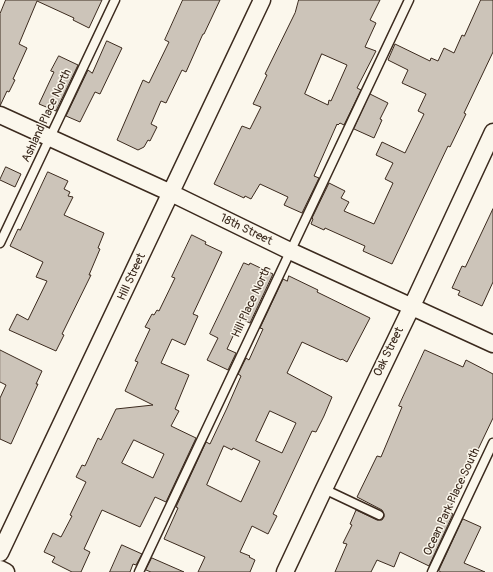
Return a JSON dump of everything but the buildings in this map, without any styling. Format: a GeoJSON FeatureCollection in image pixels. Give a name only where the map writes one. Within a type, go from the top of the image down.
{"type":"FeatureCollection","features":[{"type":"Feature","properties":{"kind":"street","name":"Hill Street"},"geometry":{"type":"LineString","coordinates":[[0,553],[262,0]]}},
{"type":"Feature","properties":{"kind":"street","name":"18th Street"},"geometry":{"type":"LineString","coordinates":[[0,115],[171,193],[290,251],[493,344]]}},
{"type":"Feature","properties":{"kind":"street","name":"Oak Street"},"geometry":{"type":"LineString","coordinates":[[285,572],[493,132]]}},
{"type":"Feature","properties":{"kind":"street"},"geometry":{"type":"LineString","coordinates":[[0,570],[6,572]]}},
{"type":"Feature","properties":{"kind":"lane","name":"Ashland Place North"},"geometry":{"type":"LineString","coordinates":[[0,242],[115,0]]}},
{"type":"Feature","properties":{"kind":"lane","name":"Hill Place North"},"geometry":{"type":"LineString","coordinates":[[139,572],[409,0]]}},
{"type":"Feature","properties":{"kind":"lane","name":"Ocean Park Place South"},"geometry":{"type":"LineString","coordinates":[[432,572],[493,443]]}},
{"type":"Feature","properties":{"kind":"lane"},"geometry":{"type":"LineString","coordinates":[[324,489],[379,515]]}}]}
